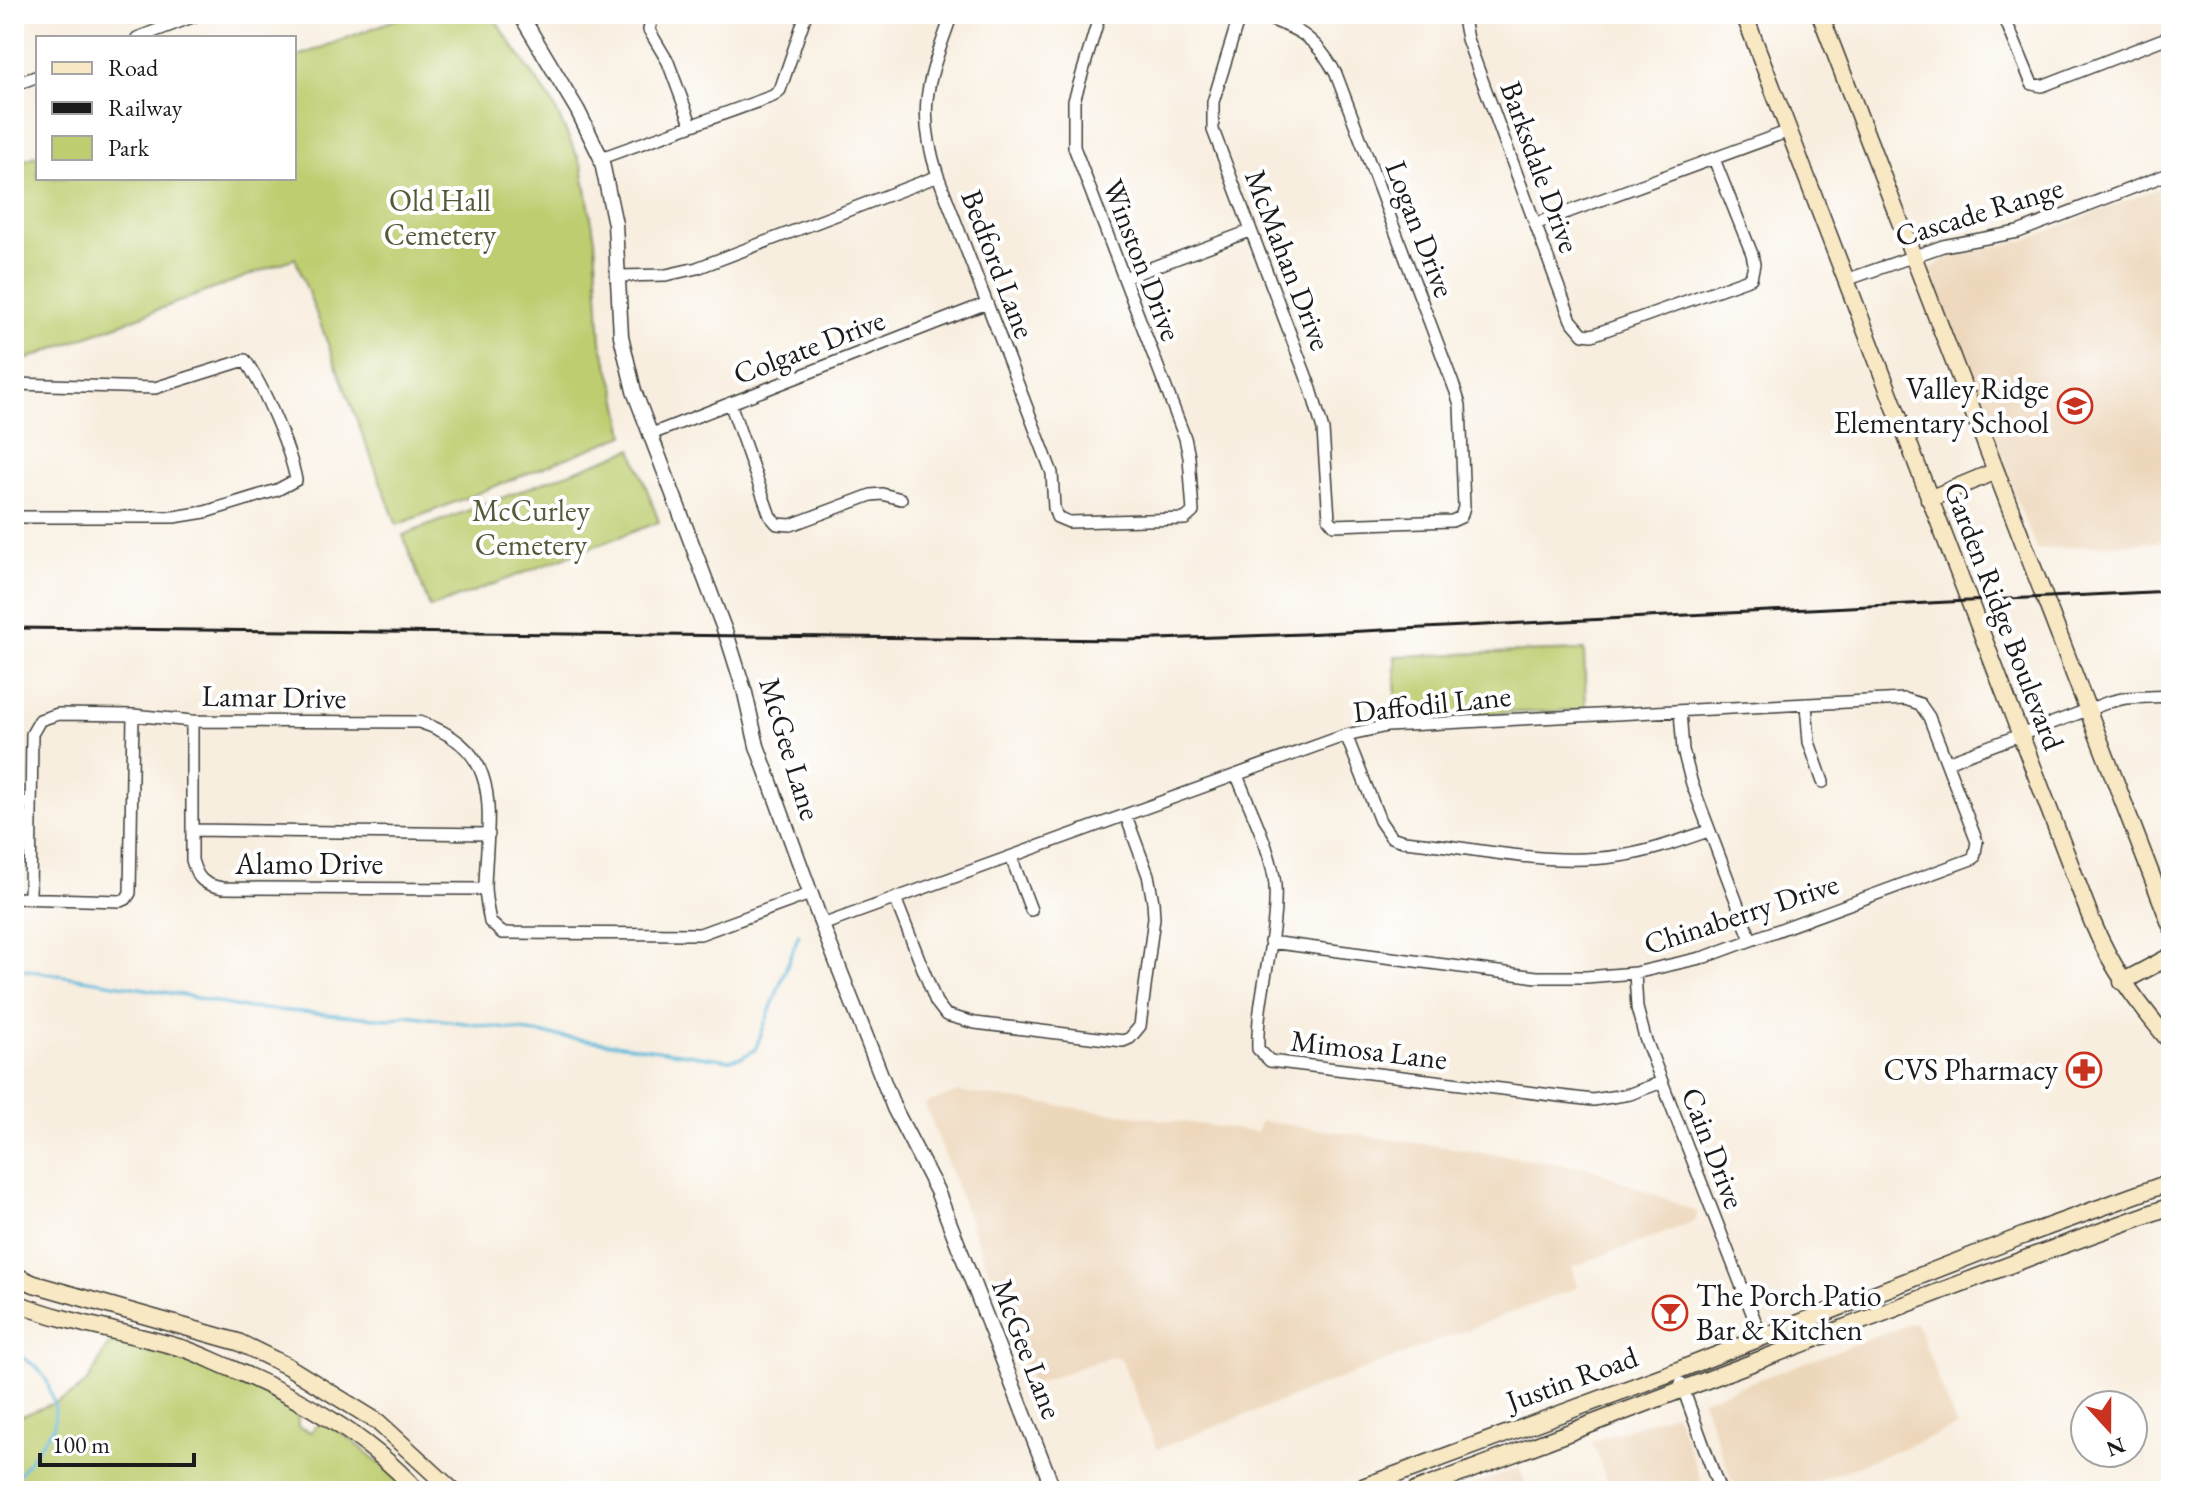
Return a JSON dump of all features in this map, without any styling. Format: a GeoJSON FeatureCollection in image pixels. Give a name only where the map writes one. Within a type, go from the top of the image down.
{"type":"FeatureCollection","features":[{"type":"Feature","properties":{"kind":"main road","name":"Garden Ridge Boulevard"},"geometry":{"type":"LineString","coordinates":[[1744,14],[2096,931],[2122,982],[2171,1043]]}},
{"type":"Feature","properties":{"kind":"main road"},"geometry":{"type":"LineString","coordinates":[[1820,14],[2171,926]]}},
{"type":"Feature","properties":{"kind":"main road"},"geometry":{"type":"LineString","coordinates":[[1929,499],[1996,471]]}},
{"type":"Feature","properties":{"kind":"main road"},"geometry":{"type":"LineString","coordinates":[[2122,982],[2171,956]]}},
{"type":"Feature","properties":{"kind":"main road","name":"Justin Road"},"geometry":{"type":"LineString","coordinates":[[1359,1490],[2171,1182]]}},
{"type":"Feature","properties":{"kind":"main road","name":"Justin Road"},"geometry":{"type":"LineString","coordinates":[[1415,1491],[2171,1206]]}},
{"type":"Feature","properties":{"kind":"main road"},"geometry":{"type":"LineString","coordinates":[[2022,1236],[2033,1256]]}},
{"type":"Feature","properties":{"kind":"main road"},"geometry":{"type":"LineString","coordinates":[[14,1275],[238,1342],[331,1392],[378,1422],[453,1491]]}},
{"type":"Feature","properties":{"kind":"main road"},"geometry":{"type":"LineString","coordinates":[[14,1302],[188,1350],[258,1380],[357,1437],[394,1465],[417,1491]]}},
{"type":"Feature","properties":{"kind":"main road"},"geometry":{"type":"LineString","coordinates":[[100,1327],[107,1304]]}},
{"type":"Feature","properties":{"kind":"main road"},"geometry":{"type":"LineString","coordinates":[[1844,1304],[1852,1324]]}},
{"type":"Feature","properties":{"kind":"main road"},"geometry":{"type":"LineString","coordinates":[[316,1412],[331,1392]]}},
{"type":"Feature","properties":{"kind":"street"},"geometry":{"type":"LineString","coordinates":[[142,36],[200,14]]}},
{"type":"Feature","properties":{"kind":"street","name":"McGee Lane"},"geometry":{"type":"LineString","coordinates":[[520,14],[578,111],[601,158],[615,224],[619,311],[626,363],[649,435],[729,642],[757,746],[810,894],[894,1108],[937,1191],[1054,1491]]}},
{"type":"Feature","properties":{"kind":"street"},"geometry":{"type":"LineString","coordinates":[[653,14],[649,30],[668,62],[691,124]]}},
{"type":"Feature","properties":{"kind":"street"},"geometry":{"type":"LineString","coordinates":[[601,158],[773,96],[780,90],[806,14]]}},
{"type":"Feature","properties":{"kind":"street","name":"Bedford Lane"},"geometry":{"type":"LineString","coordinates":[[952,14],[934,64],[924,114],[926,138],[1052,473],[1057,517],[1069,522]]}},
{"type":"Feature","properties":{"kind":"street","name":"Winston Drive"},"geometry":{"type":"LineString","coordinates":[[1069,522],[1185,519],[1193,512],[1185,438],[1082,170],[1073,137],[1076,86],[1100,14]]}},
{"type":"Feature","properties":{"kind":"street","name":"McMahan Drive"},"geometry":{"type":"LineString","coordinates":[[1240,14],[1213,102],[1213,130],[1311,389],[1323,430],[1328,511],[1334,525]]}},
{"type":"Feature","properties":{"kind":"street","name":"Logan Drive"},"geometry":{"type":"LineString","coordinates":[[1255,14],[1302,31],[1326,55],[1336,74],[1460,405],[1464,507],[1461,517],[1452,521],[1334,525]]}},
{"type":"Feature","properties":{"kind":"street","name":"Barksdale Drive"},"geometry":{"type":"LineString","coordinates":[[1462,14],[1462,24],[1535,224],[1571,320],[1581,332],[1592,335],[1735,284],[1752,275],[1752,254],[1714,159]]}},
{"type":"Feature","properties":{"kind":"street"},"geometry":{"type":"LineString","coordinates":[[2003,14],[2032,84],[2042,86],[2171,36]]}},
{"type":"Feature","properties":{"kind":"street"},"geometry":{"type":"LineString","coordinates":[[14,85],[36,77]]}},
{"type":"Feature","properties":{"kind":"street"},"geometry":{"type":"LineString","coordinates":[[1535,224],[1789,131]]}},
{"type":"Feature","properties":{"kind":"street","name":"Cascade Range"},"geometry":{"type":"LineString","coordinates":[[1846,280],[1943,246],[2018,232],[2171,173]]}},
{"type":"Feature","properties":{"kind":"street"},"geometry":{"type":"LineString","coordinates":[[617,276],[666,275],[697,268],[938,176]]}},
{"type":"Feature","properties":{"kind":"street"},"geometry":{"type":"LineString","coordinates":[[1124,278],[1250,231]]}},
{"type":"Feature","properties":{"kind":"street","name":"Colgate Drive"},"geometry":{"type":"LineString","coordinates":[[649,435],[987,303]]}},
{"type":"Feature","properties":{"kind":"street"},"geometry":{"type":"LineString","coordinates":[[14,384],[155,388],[245,360],[255,374],[293,463],[296,480],[277,490],[205,512],[174,517],[14,517]]}},
{"type":"Feature","properties":{"kind":"street"},"geometry":{"type":"LineString","coordinates":[[730,403],[770,516],[777,524],[791,525],[871,495],[882,494],[901,499]]}},
{"type":"Feature","properties":{"kind":"street"},"geometry":{"type":"LineString","coordinates":[[1947,762],[2126,698],[2171,696]]}},
{"type":"Feature","properties":{"kind":"street","name":"Daffodil Lane"},"geometry":{"type":"LineString","coordinates":[[822,925],[1346,735],[1387,726],[1905,699],[1924,708],[1929,717],[1977,842],[1977,851]]}},
{"type":"Feature","properties":{"kind":"street"},"geometry":{"type":"LineString","coordinates":[[1806,704],[1809,742],[1823,782]]}},
{"type":"Feature","properties":{"kind":"street"},"geometry":{"type":"LineString","coordinates":[[1680,711],[1683,750],[1708,831],[1751,940]]}},
{"type":"Feature","properties":{"kind":"street","name":"Lamar Drive"},"geometry":{"type":"LineString","coordinates":[[30,898],[32,734],[40,720],[58,714],[133,715],[192,721],[419,722],[442,730],[475,760],[484,775],[489,834],[485,889],[490,922],[502,933],[700,934],[810,894]]}},
{"type":"Feature","properties":{"kind":"street"},"geometry":{"type":"LineString","coordinates":[[14,898],[126,899],[130,893],[133,715]]}},
{"type":"Feature","properties":{"kind":"street","name":"Alamo Drive"},"geometry":{"type":"LineString","coordinates":[[192,721],[192,860],[196,874],[206,885],[238,888],[485,889]]}},
{"type":"Feature","properties":{"kind":"street"},"geometry":{"type":"LineString","coordinates":[[1346,735],[1380,821],[1391,837],[1403,841],[1532,857],[1595,859],[1639,853],[1708,831]]}},
{"type":"Feature","properties":{"kind":"street","name":"Mimosa Lane"},"geometry":{"type":"LineString","coordinates":[[1237,775],[1272,870],[1275,889],[1257,1028],[1258,1049],[1264,1056],[1277,1064],[1593,1100],[1630,1094],[1662,1082]]}},
{"type":"Feature","properties":{"kind":"street"},"geometry":{"type":"LineString","coordinates":[[14,803],[31,802]]}},
{"type":"Feature","properties":{"kind":"street"},"geometry":{"type":"LineString","coordinates":[[895,898],[936,1002],[946,1015],[975,1023],[1123,1041],[1140,1026],[1154,918],[1148,875],[1126,816]]}},
{"type":"Feature","properties":{"kind":"street"},"geometry":{"type":"LineString","coordinates":[[192,830],[489,834]]}},
{"type":"Feature","properties":{"kind":"street","name":"Chinaberry Drive"},"geometry":{"type":"LineString","coordinates":[[1270,942],[1537,977],[1635,973],[1705,957],[1974,858],[1977,851]]}},
{"type":"Feature","properties":{"kind":"street"},"geometry":{"type":"LineString","coordinates":[[1011,857],[1031,910]]}},
{"type":"Feature","properties":{"kind":"street","name":"Cain Drive"},"geometry":{"type":"LineString","coordinates":[[1635,973],[1641,1023],[1761,1336]]}},
{"type":"Feature","properties":{"kind":"street"},"geometry":{"type":"LineString","coordinates":[[1676,1371],[1720,1491]]}},
{"type":"Feature","properties":{"kind":"shaded area","name":"Valley Ridge Elementary School"},"geometry":{"type":"Polygon","coordinates":[[[2171,183],[2171,541],[2036,549],[1926,272],[1950,256],[2026,240],[2171,183]]]}},
{"type":"Feature","properties":{"kind":"shaded area"},"geometry":{"type":"Polygon","coordinates":[[[959,1092],[1257,1132],[1260,1121],[1590,1168],[1697,1212],[1696,1221],[1572,1267],[1578,1287],[1157,1449],[1121,1359],[1113,1356],[1032,1384],[925,1104],[959,1092]]]}},
{"type":"Feature","properties":{"kind":"shaded area"},"geometry":{"type":"Polygon","coordinates":[[[1916,1322],[1957,1427],[1792,1491],[1736,1491],[1702,1400],[1916,1322]]]}},
{"type":"Feature","properties":{"kind":"shaded area"},"geometry":{"type":"Polygon","coordinates":[[[1672,1413],[1677,1417],[1705,1490],[1611,1491],[1592,1442],[1672,1413]]]}},
{"type":"Feature","properties":{"kind":"shaded area"},"geometry":{"type":"Polygon","coordinates":[[[1519,1467],[1528,1491],[1455,1491],[1519,1467]]]}},
{"type":"Feature","properties":{"kind":"green space","name":"Old Hall Cemetery"},"geometry":{"type":"Polygon","coordinates":[[[410,14],[491,14],[552,102],[582,166],[595,239],[601,342],[625,435],[397,525],[295,258],[14,364],[14,164],[36,156],[36,180],[296,180],[296,57],[410,14]]]}},
{"type":"Feature","properties":{"kind":"green space","name":"McCurley Cemetery"},"geometry":{"type":"Polygon","coordinates":[[[632,449],[659,522],[430,608],[403,535],[632,449]]]}},
{"type":"Feature","properties":{"kind":"green space"},"geometry":{"type":"Polygon","coordinates":[[[1584,650],[1586,710],[1396,716],[1395,656],[1584,650]]]}},
{"type":"Feature","properties":{"kind":"green space"},"geometry":{"type":"Polygon","coordinates":[[[116,1337],[188,1357],[240,1380],[295,1413],[298,1427],[311,1432],[325,1422],[352,1440],[412,1491],[14,1491],[14,1423],[17,1418],[62,1400],[78,1390],[90,1378],[116,1337]]]}},
{"type":"Feature","properties":{"kind":"waterway"},"geometry":{"type":"LineString","coordinates":[[14,968],[238,1007],[389,1019],[407,1015],[729,1060],[755,1050],[799,934]]}},
{"type":"Feature","properties":{"kind":"waterway"},"geometry":{"type":"LineString","coordinates":[[14,1352],[37,1367],[47,1381],[55,1407],[54,1426],[14,1481]]}},
{"type":"Feature","properties":{"kind":"railway"},"geometry":{"type":"LineString","coordinates":[[14,628],[1129,640],[2171,591]]}},
{"type":"Feature","properties":{"kind":"place","name":"Valley Ridge Elementary School"},"geometry":{"type":"Point","coordinates":[2075,406]}},
{"type":"Feature","properties":{"kind":"place","name":"CVS Pharmacy"},"geometry":{"type":"Point","coordinates":[2084,1070]}},
{"type":"Feature","properties":{"kind":"place","name":"The Porch Patio Bar & Kitchen"},"geometry":{"type":"Point","coordinates":[1670,1313]}}]}
